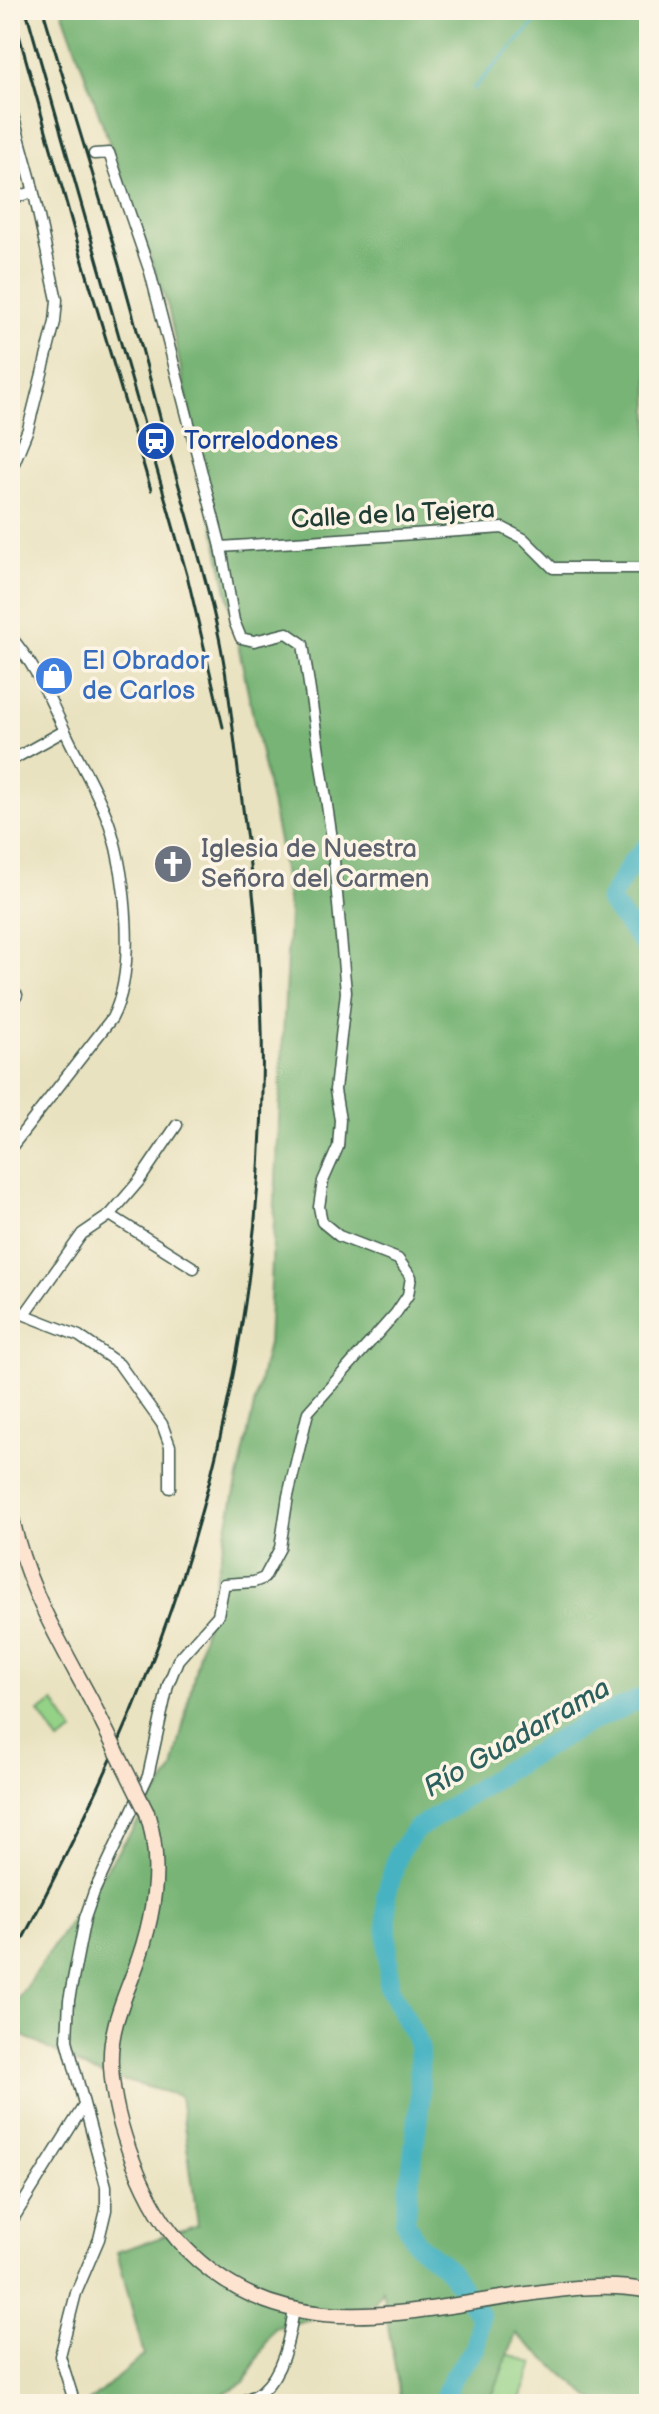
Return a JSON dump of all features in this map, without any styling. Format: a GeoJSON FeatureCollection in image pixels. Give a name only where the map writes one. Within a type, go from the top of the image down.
{"type":"FeatureCollection","features":[{"type":"Feature","properties":{"kind":"main road"},"geometry":{"type":"LineString","coordinates":[[10,1509],[14,1545],[38,1601],[147,1813],[156,1856],[151,1917],[118,2014],[111,2053],[113,2084],[129,2146],[151,2201],[170,2231],[211,2272],[242,2291],[294,2310],[322,2316],[397,2313],[544,2291],[598,2287],[649,2291]]}},
{"type":"Feature","properties":{"kind":"street"},"geometry":{"type":"LineString","coordinates":[[10,104],[57,300],[55,322],[28,429],[10,473]]}},
{"type":"Feature","properties":{"kind":"street"},"geometry":{"type":"LineString","coordinates":[[75,2404],[60,2356],[76,2293],[99,2239],[106,2210],[106,2186],[67,2040],[69,2000],[94,1892],[148,1776],[168,1685],[178,1660],[218,1615],[224,1584],[254,1582],[264,1578],[280,1548],[288,1496],[308,1412],[396,1313],[408,1295],[411,1277],[398,1259],[339,1236],[322,1222],[319,1207],[323,1181],[338,1147],[340,1120],[335,1090],[346,992],[332,839],[303,644],[287,633],[254,641],[241,638],[234,621],[221,547],[150,272],[109,153],[94,154]]}},
{"type":"Feature","properties":{"kind":"street"},"geometry":{"type":"LineString","coordinates":[[10,199],[33,192]]}},
{"type":"Feature","properties":{"kind":"street","name":"Calle de la Tejera"},"geometry":{"type":"LineString","coordinates":[[221,547],[503,528],[524,539],[553,568],[649,568]]}},
{"type":"Feature","properties":{"kind":"street"},"geometry":{"type":"LineString","coordinates":[[10,636],[35,671],[109,823],[118,855],[127,949],[126,982],[112,1018],[10,1149]]}},
{"type":"Feature","properties":{"kind":"street"},"geometry":{"type":"LineString","coordinates":[[10,761],[64,731]]}},
{"type":"Feature","properties":{"kind":"street"},"geometry":{"type":"LineString","coordinates":[[10,1005],[17,995]]}},
{"type":"Feature","properties":{"kind":"street"},"geometry":{"type":"LineString","coordinates":[[25,1314],[82,1234],[110,1215],[139,1181],[177,1125]]}},
{"type":"Feature","properties":{"kind":"street"},"geometry":{"type":"LineString","coordinates":[[110,1215],[194,1268]]}},
{"type":"Feature","properties":{"kind":"street"},"geometry":{"type":"LineString","coordinates":[[10,1309],[79,1336],[119,1364],[162,1424],[170,1446],[170,1488]]}},
{"type":"Feature","properties":{"kind":"street"},"geometry":{"type":"LineString","coordinates":[[10,2224],[83,2107]]}},
{"type":"Feature","properties":{"kind":"street"},"geometry":{"type":"LineString","coordinates":[[232,2404],[261,2392],[271,2379],[288,2345],[294,2310]]}},
{"type":"Feature","properties":{"kind":"green space"},"geometry":{"type":"Polygon","coordinates":[[[62,10],[649,10],[649,2404],[598,2404],[516,2334],[489,2404],[401,2404],[382,2289],[374,2304],[274,2328],[245,2382],[204,2404],[86,2404],[144,2355],[117,2252],[198,2225],[180,2096],[93,2072],[10,2029],[10,2010],[173,1770],[268,1343],[289,915],[279,841],[168,307],[62,10]]]}},
{"type":"Feature","properties":{"kind":"green space"},"geometry":{"type":"Polygon","coordinates":[[[54,1702],[74,1732],[59,1742],[39,1712],[54,1702]]]}},
{"type":"Feature","properties":{"kind":"green space"},"geometry":{"type":"Polygon","coordinates":[[[508,2354],[534,2364],[519,2404],[489,2404],[508,2354]]]}},
{"type":"Feature","properties":{"kind":"waterway"},"geometry":{"type":"LineString","coordinates":[[473,89],[547,10]]}},
{"type":"Feature","properties":{"kind":"waterway","name":"Río Guadarrama"},"geometry":{"type":"LineString","coordinates":[[649,845],[632,862],[609,901],[649,951]]}},
{"type":"Feature","properties":{"kind":"waterway","name":"Río Guadarrama"},"geometry":{"type":"LineString","coordinates":[[442,2404],[452,2378],[476,2347],[480,2316],[449,2270],[416,2243],[405,2220],[420,2101],[419,2045],[389,1987],[386,1896],[398,1854],[415,1830],[507,1770],[584,1725],[649,1695]]}},
{"type":"Feature","properties":{"kind":"railway"},"geometry":{"type":"LineString","coordinates":[[12,10],[151,490]]}},
{"type":"Feature","properties":{"kind":"railway"},"geometry":{"type":"LineString","coordinates":[[26,10],[187,575],[223,727]]}},
{"type":"Feature","properties":{"kind":"railway"},"geometry":{"type":"LineString","coordinates":[[10,1963],[71,1844],[127,1723],[188,1558],[230,1391],[245,1305],[261,1133],[259,960],[248,846],[222,655],[207,587],[127,293],[43,10]]}},
{"type":"Feature","properties":{"kind":"place","name":"Torrelodones"},"geometry":{"type":"Point","coordinates":[156,441]}},
{"type":"Feature","properties":{"kind":"place","name":"El Obrador de Carlos"},"geometry":{"type":"Point","coordinates":[54,676]}},
{"type":"Feature","properties":{"kind":"place","name":"Iglesia de Nuestra Señora del Carmen"},"geometry":{"type":"Point","coordinates":[173,864]}}]}
